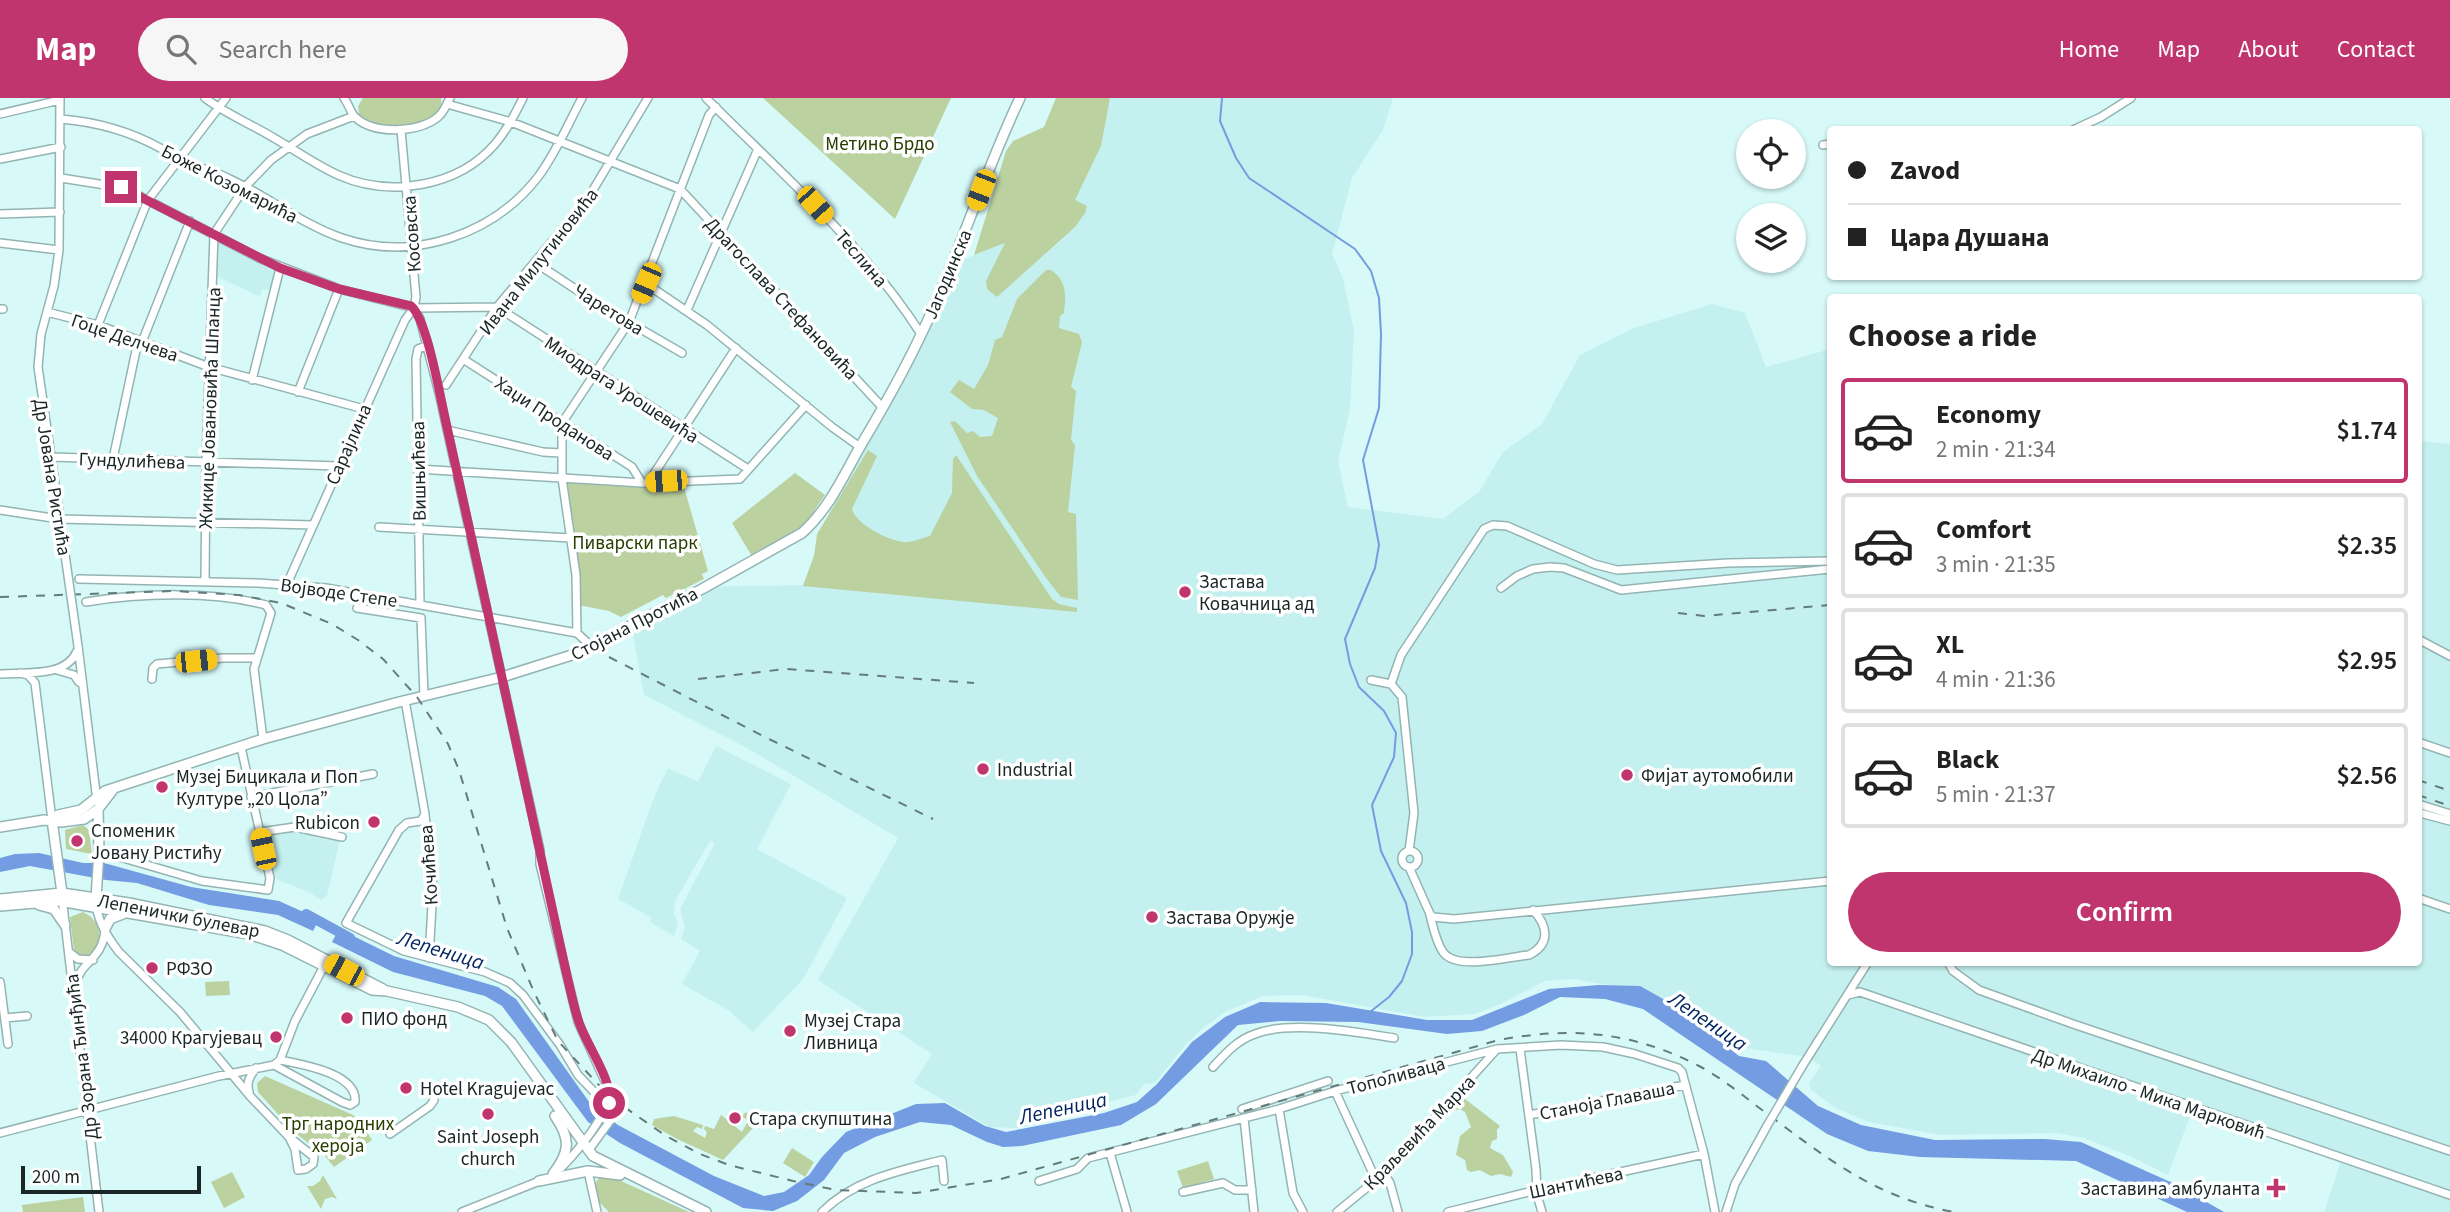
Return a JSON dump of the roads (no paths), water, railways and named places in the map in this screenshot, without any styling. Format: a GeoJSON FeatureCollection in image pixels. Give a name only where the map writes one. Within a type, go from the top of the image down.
{"type":"FeatureCollection","features":[{"type":"Feature","properties":{"kind":"main road","name":"Јагодинска"},"geometry":{"type":"LineString","coordinates":[[921,334],[1020,98]]}},
{"type":"Feature","properties":{"kind":"main road","name":"Стојана Протића"},"geometry":{"type":"LineString","coordinates":[[78,812],[88,807],[105,791],[263,739],[502,677],[566,657],[702,589],[795,538],[808,527],[825,505],[883,408],[921,334]]}},
{"type":"Feature","properties":{"kind":"main road"},"geometry":{"type":"LineString","coordinates":[[0,827],[52,820],[61,822],[89,816],[98,809],[111,791]]}},
{"type":"Feature","properties":{"kind":"main road","name":"Др Јована Ристића"},"geometry":{"type":"LineString","coordinates":[[96,903],[98,809]]}},
{"type":"Feature","properties":{"kind":"main road"},"geometry":{"type":"LineString","coordinates":[[52,820],[58,815],[78,812],[89,816],[99,828]]}},
{"type":"Feature","properties":{"kind":"main road"},"geometry":{"type":"LineString","coordinates":[[52,820],[62,898]]}},
{"type":"Feature","properties":{"kind":"main road","name":"Лепенички булевар"},"geometry":{"type":"LineString","coordinates":[[0,906],[62,898]]}},
{"type":"Feature","properties":{"kind":"main road","name":"Лепенички булевар"},"geometry":{"type":"LineString","coordinates":[[0,899],[62,898],[272,933],[387,991]]}},
{"type":"Feature","properties":{"kind":"main road"},"geometry":{"type":"LineString","coordinates":[[27,903],[54,909],[65,925]]}},
{"type":"Feature","properties":{"kind":"main road","name":"Лепенички булевар"},"geometry":{"type":"LineString","coordinates":[[96,903],[129,913],[260,937],[282,945],[372,990],[458,1007],[489,1020],[511,1042],[585,1147]]}},
{"type":"Feature","properties":{"kind":"main road"},"geometry":{"type":"LineString","coordinates":[[105,929],[110,919],[129,913]]}},
{"type":"Feature","properties":{"kind":"main road"},"geometry":{"type":"LineString","coordinates":[[545,1092],[566,1136],[565,1153],[552,1174]]}},
{"type":"Feature","properties":{"kind":"main road"},"geometry":{"type":"LineString","coordinates":[[585,1147],[599,1161],[706,1212]]}},
{"type":"Feature","properties":{"kind":"main road"},"geometry":{"type":"LineString","coordinates":[[539,1181],[588,1171],[602,1171],[634,1178]]}},
{"type":"Feature","properties":{"kind":"street"},"geometry":{"type":"LineString","coordinates":[[205,98],[324,168],[351,180],[375,185],[407,186],[436,181],[462,171],[491,148],[523,98]]}},
{"type":"Feature","properties":{"kind":"street"},"geometry":{"type":"LineString","coordinates":[[98,325],[148,200],[226,98]]}},
{"type":"Feature","properties":{"kind":"street"},"geometry":{"type":"LineString","coordinates":[[344,98],[353,112],[374,126],[401,131],[434,120],[442,114],[447,100],[560,140],[680,189]]}},
{"type":"Feature","properties":{"kind":"street"},"geometry":{"type":"LineString","coordinates":[[214,234],[245,187],[271,160],[307,134],[353,112],[357,98]]}},
{"type":"Feature","properties":{"kind":"street","name":"Боже Козомарића"},"geometry":{"type":"LineString","coordinates":[[61,119],[109,126],[134,135],[186,165],[216,173],[312,225],[346,239],[411,246],[453,238],[505,211],[538,177],[582,98]]}},
{"type":"Feature","properties":{"kind":"street","name":"Ивана Милутиновића"},"geometry":{"type":"LineString","coordinates":[[446,385],[497,307],[587,200],[648,98]]}},
{"type":"Feature","properties":{"kind":"street","name":"Теслина"},"geometry":{"type":"LineString","coordinates":[[706,98],[802,190],[895,297],[921,334]]}},
{"type":"Feature","properties":{"kind":"street"},"geometry":{"type":"LineString","coordinates":[[2082,126],[2131,98]]}},
{"type":"Feature","properties":{"kind":"street"},"geometry":{"type":"LineString","coordinates":[[0,114],[60,99]]}},
{"type":"Feature","properties":{"kind":"street","name":"Др Јована Ристића"},"geometry":{"type":"LineString","coordinates":[[60,99],[60,250],[41,334],[38,367],[98,809]]}},
{"type":"Feature","properties":{"kind":"street"},"geometry":{"type":"LineString","coordinates":[[591,646],[578,633],[576,575],[562,478],[562,423],[629,322],[709,116],[716,107]]}},
{"type":"Feature","properties":{"kind":"street","name":"Косовска"},"geometry":{"type":"LineString","coordinates":[[401,131],[416,297],[414,308],[428,345],[457,471],[541,864],[578,1022],[609,1090],[606,1109],[589,1133],[585,1147]]}},
{"type":"Feature","properties":{"kind":"street"},"geometry":{"type":"LineString","coordinates":[[0,159],[61,147]]}},
{"type":"Feature","properties":{"kind":"street"},"geometry":{"type":"LineString","coordinates":[[687,310],[758,149]]}},
{"type":"Feature","properties":{"kind":"street"},"geometry":{"type":"LineString","coordinates":[[61,178],[117,186],[280,268],[339,289],[414,308],[497,307]]}},
{"type":"Feature","properties":{"kind":"street","name":"Драгослава Стефановића"},"geometry":{"type":"LineString","coordinates":[[680,189],[883,408]]}},
{"type":"Feature","properties":{"kind":"street"},"geometry":{"type":"LineString","coordinates":[[0,214],[60,212]]}},
{"type":"Feature","properties":{"kind":"street"},"geometry":{"type":"LineString","coordinates":[[113,460],[140,341],[190,221]]}},
{"type":"Feature","properties":{"kind":"street","name":"Жикице Јовановића Шпанца"},"geometry":{"type":"LineString","coordinates":[[205,581],[214,234]]}},
{"type":"Feature","properties":{"kind":"street"},"geometry":{"type":"LineString","coordinates":[[0,243],[60,250]]}},
{"type":"Feature","properties":{"kind":"street","name":"Чаретова"},"geometry":{"type":"LineString","coordinates":[[536,263],[682,354]]}},
{"type":"Feature","properties":{"kind":"street"},"geometry":{"type":"LineString","coordinates":[[252,380],[280,268]]}},
{"type":"Feature","properties":{"kind":"street"},"geometry":{"type":"LineString","coordinates":[[646,283],[687,310],[860,447]]}},
{"type":"Feature","properties":{"kind":"street"},"geometry":{"type":"LineString","coordinates":[[298,392],[339,289]]}},
{"type":"Feature","properties":{"kind":"street","name":"Миодрага Урошевића"},"geometry":{"type":"LineString","coordinates":[[497,307],[748,469]]}},
{"type":"Feature","properties":{"kind":"street","name":"Сарајлина"},"geometry":{"type":"LineString","coordinates":[[287,584],[364,409],[405,320],[414,308]]}},
{"type":"Feature","properties":{"kind":"street","name":"Гоце Делчева"},"geometry":{"type":"LineString","coordinates":[[47,312],[98,325],[209,367],[364,409]]}},
{"type":"Feature","properties":{"kind":"street","name":"Вишњићева"},"geometry":{"type":"LineString","coordinates":[[420,603],[416,352],[428,345]]}},
{"type":"Feature","properties":{"kind":"street"},"geometry":{"type":"LineString","coordinates":[[645,483],[736,348]]}},
{"type":"Feature","properties":{"kind":"street","name":"Хаџи Проданова"},"geometry":{"type":"LineString","coordinates":[[463,359],[632,467],[645,483]]}},
{"type":"Feature","properties":{"kind":"street"},"geometry":{"type":"LineString","coordinates":[[418,469],[645,483],[740,479],[806,405]]}},
{"type":"Feature","properties":{"kind":"street"},"geometry":{"type":"LineString","coordinates":[[447,430],[543,452],[561,453]]}},
{"type":"Feature","properties":{"kind":"street","name":"Гундулићева"},"geometry":{"type":"LineString","coordinates":[[52,457],[339,466]]}},
{"type":"Feature","properties":{"kind":"street"},"geometry":{"type":"LineString","coordinates":[[0,510],[59,519],[313,525]]}},
{"type":"Feature","properties":{"kind":"street"},"geometry":{"type":"LineString","coordinates":[[1391,684],[1401,655],[1474,543],[1484,529],[1493,525],[1507,526],[1594,564],[1617,570],[1728,563],[1827,561]]}},
{"type":"Feature","properties":{"kind":"street"},"geometry":{"type":"LineString","coordinates":[[379,527],[570,538]]}},
{"type":"Feature","properties":{"kind":"street"},"geometry":{"type":"LineString","coordinates":[[1501,588],[1525,572],[1550,567],[1564,568],[1620,590],[1827,569]]}},
{"type":"Feature","properties":{"kind":"street","name":"Војводе Степе"},"geometry":{"type":"LineString","coordinates":[[79,579],[287,584],[420,603],[578,633]]}},
{"type":"Feature","properties":{"kind":"street","name":"Војводе Степе"},"geometry":{"type":"LineString","coordinates":[[86,602],[167,596],[216,598],[266,605],[271,613],[257,658]]}},
{"type":"Feature","properties":{"kind":"street"},"geometry":{"type":"LineString","coordinates":[[357,608],[421,618],[424,696]]}},
{"type":"Feature","properties":{"kind":"street"},"geometry":{"type":"LineString","coordinates":[[2422,641],[2450,656]]}},
{"type":"Feature","properties":{"kind":"street"},"geometry":{"type":"LineString","coordinates":[[0,674],[56,670],[72,662],[78,648]]}},
{"type":"Feature","properties":{"kind":"street"},"geometry":{"type":"LineString","coordinates":[[152,679],[153,668],[157,664],[234,657],[257,658],[254,674],[263,739]]}},
{"type":"Feature","properties":{"kind":"street"},"geometry":{"type":"LineString","coordinates":[[56,670],[76,677],[83,692]]}},
{"type":"Feature","properties":{"kind":"street"},"geometry":{"type":"LineString","coordinates":[[35,683],[46,671]]}},
{"type":"Feature","properties":{"kind":"street"},"geometry":{"type":"LineString","coordinates":[[20,673],[28,675],[35,683],[52,820]]}},
{"type":"Feature","properties":{"kind":"street"},"geometry":{"type":"LineString","coordinates":[[1371,680],[1391,684],[1402,697],[1414,813],[1409,852],[1402,858],[1404,865],[1409,867],[1430,914],[1444,954],[1454,961],[1466,962],[1529,955],[1538,950],[1545,937],[1544,924],[1533,911]]}},
{"type":"Feature","properties":{"kind":"street"},"geometry":{"type":"LineString","coordinates":[[405,700],[425,814],[421,821],[407,823],[398,830],[346,923],[393,947],[485,971],[513,985],[560,1045],[578,1075],[597,1095]]}},
{"type":"Feature","properties":{"kind":"street"},"geometry":{"type":"LineString","coordinates":[[2422,743],[2450,753]]}},
{"type":"Feature","properties":{"kind":"street"},"geometry":{"type":"LineString","coordinates":[[99,853],[202,881],[266,891],[269,889],[270,878],[241,747]]}},
{"type":"Feature","properties":{"kind":"street"},"geometry":{"type":"LineString","coordinates":[[251,797],[373,774]]}},
{"type":"Feature","properties":{"kind":"street"},"geometry":{"type":"LineString","coordinates":[[2422,805],[2450,814]]}},
{"type":"Feature","properties":{"kind":"street"},"geometry":{"type":"LineString","coordinates":[[2422,813],[2450,821]]}},
{"type":"Feature","properties":{"kind":"street","name":"Кочићева"},"geometry":{"type":"LineString","coordinates":[[425,814],[433,888],[429,958]]}},
{"type":"Feature","properties":{"kind":"street"},"geometry":{"type":"LineString","coordinates":[[260,832],[295,827],[342,837]]}},
{"type":"Feature","properties":{"kind":"street"},"geometry":{"type":"LineString","coordinates":[[1409,852],[1414,853],[1418,860],[1416,865],[1409,867]]}},
{"type":"Feature","properties":{"kind":"street"},"geometry":{"type":"LineString","coordinates":[[1430,914],[1433,917],[1454,919],[1827,881]]}},
{"type":"Feature","properties":{"kind":"street","name":"Др Зорана Ђинђића"},"geometry":{"type":"LineString","coordinates":[[62,898],[99,1212]]}},
{"type":"Feature","properties":{"kind":"street"},"geometry":{"type":"LineString","coordinates":[[2422,899],[2450,909]]}},
{"type":"Feature","properties":{"kind":"street"},"geometry":{"type":"LineString","coordinates":[[96,903],[111,942],[180,1012],[250,1096],[289,1137],[314,1157],[313,1164],[306,1170],[298,1170],[295,1149],[289,1137]]}},
{"type":"Feature","properties":{"kind":"street"},"geometry":{"type":"LineString","coordinates":[[74,989],[80,972],[101,949],[105,929]]}},
{"type":"Feature","properties":{"kind":"street"},"geometry":{"type":"LineString","coordinates":[[68,952],[78,959],[93,960]]}},
{"type":"Feature","properties":{"kind":"street"},"geometry":{"type":"LineString","coordinates":[[277,1062],[324,966]]}},
{"type":"Feature","properties":{"kind":"street"},"geometry":{"type":"LineString","coordinates":[[1726,1212],[1735,1184],[1767,1126],[1866,966]]}},
{"type":"Feature","properties":{"kind":"street"},"geometry":{"type":"LineString","coordinates":[[1950,966],[1979,990],[2450,1151]]}},
{"type":"Feature","properties":{"kind":"street"},"geometry":{"type":"LineString","coordinates":[[0,982],[8,1044]]}},
{"type":"Feature","properties":{"kind":"street","name":"Др Михаило - Мика Марковић"},"geometry":{"type":"LineString","coordinates":[[1848,995],[1860,992],[2450,1195]]}},
{"type":"Feature","properties":{"kind":"street"},"geometry":{"type":"LineString","coordinates":[[5,1018],[27,1016]]}},
{"type":"Feature","properties":{"kind":"street"},"geometry":{"type":"LineString","coordinates":[[1213,1068],[1240,1041],[1266,1030],[1355,1031],[1394,1038]]}},
{"type":"Feature","properties":{"kind":"street","name":"Тополиваца"},"geometry":{"type":"LineString","coordinates":[[1039,1181],[1077,1169],[1086,1159],[1497,1049],[1548,1045],[1602,1047],[1675,1067],[1683,1074],[1685,1085]]}},
{"type":"Feature","properties":{"kind":"street","name":"Краљевића Марка"},"geometry":{"type":"LineString","coordinates":[[1338,1212],[1384,1173],[1497,1049]]}},
{"type":"Feature","properties":{"kind":"street"},"geometry":{"type":"LineString","coordinates":[[1521,1049],[1537,1190],[1542,1212]]}},
{"type":"Feature","properties":{"kind":"street"},"geometry":{"type":"LineString","coordinates":[[0,1133],[277,1062],[312,1066],[337,1077],[352,1088],[356,1096],[355,1102],[350,1105],[342,1102],[277,1062]]}},
{"type":"Feature","properties":{"kind":"street"},"geometry":{"type":"LineString","coordinates":[[250,1096],[247,1082],[256,1068]]}},
{"type":"Feature","properties":{"kind":"street","name":"Тополиваца"},"geometry":{"type":"LineString","coordinates":[[1242,1109],[1328,1080]]}},
{"type":"Feature","properties":{"kind":"street"},"geometry":{"type":"LineString","coordinates":[[1685,1085],[1704,1154],[1715,1212]]}},
{"type":"Feature","properties":{"kind":"street","name":"Станоја Главаша"},"geometry":{"type":"LineString","coordinates":[[1529,1115],[1685,1085]]}},
{"type":"Feature","properties":{"kind":"street"},"geometry":{"type":"LineString","coordinates":[[1335,1091],[1376,1180]]}},
{"type":"Feature","properties":{"kind":"street"},"geometry":{"type":"LineString","coordinates":[[461,1212],[489,1205],[552,1174],[596,1141],[621,1106],[622,1096]]}},
{"type":"Feature","properties":{"kind":"street"},"geometry":{"type":"LineString","coordinates":[[390,1134],[430,1106],[434,1100]]}},
{"type":"Feature","properties":{"kind":"street"},"geometry":{"type":"LineString","coordinates":[[1279,1109],[1293,1193],[1303,1212]]}},
{"type":"Feature","properties":{"kind":"street"},"geometry":{"type":"LineString","coordinates":[[1244,1118],[1254,1212]]}},
{"type":"Feature","properties":{"kind":"street"},"geometry":{"type":"LineString","coordinates":[[1110,1153],[1127,1212]]}},
{"type":"Feature","properties":{"kind":"street","name":"Шантићева"},"geometry":{"type":"LineString","coordinates":[[1448,1212],[1474,1209],[1537,1190],[1704,1154]]}},
{"type":"Feature","properties":{"kind":"street"},"geometry":{"type":"LineString","coordinates":[[822,1212],[841,1196],[873,1179],[942,1160],[944,1181]]}},
{"type":"Feature","properties":{"kind":"street"},"geometry":{"type":"LineString","coordinates":[[588,1171],[597,1212]]}},
{"type":"Feature","properties":{"kind":"street"},"geometry":{"type":"LineString","coordinates":[[1384,1173],[1390,1183],[1398,1212]]}},
{"type":"Feature","properties":{"kind":"street"},"geometry":{"type":"LineString","coordinates":[[1183,1192],[1223,1183],[1235,1190],[1252,1190]]}},
{"type":"Feature","properties":{"kind":"water"},"geometry":{"type":"Polygon","coordinates":[[[39,853],[83,863],[104,863],[191,887],[279,901],[319,919],[313,931],[278,915],[209,905],[137,883],[30,866],[0,872],[0,858],[39,853]]]}},
{"type":"Feature","properties":{"kind":"water"},"geometry":{"type":"Polygon","coordinates":[[[339,929],[394,956],[498,987],[516,999],[592,1106],[618,1125],[714,1176],[764,1196],[784,1192],[809,1175],[846,1132],[916,1104],[945,1103],[985,1126],[1006,1132],[1104,1113],[1137,1102],[1157,1084],[1192,1042],[1225,1017],[1260,1002],[1326,1003],[1427,1020],[1472,1020],[1549,989],[1599,985],[1640,986],[1674,1005],[1739,1056],[1766,1061],[1818,1106],[1861,1125],[1935,1140],[2045,1139],[2081,1142],[2175,1184],[2224,1212],[2187,1212],[2076,1161],[1920,1157],[1868,1151],[1827,1134],[1643,1009],[1605,999],[1560,997],[1524,1015],[1482,1031],[1447,1034],[1358,1022],[1280,1021],[1238,1025],[1156,1104],[1121,1125],[1022,1146],[1003,1147],[951,1125],[920,1122],[875,1137],[844,1153],[824,1180],[797,1201],[773,1211],[743,1208],[620,1143],[588,1122],[502,1006],[485,996],[393,972],[332,942],[339,929]]]}},
{"type":"Feature","properties":{"kind":"waterway"},"geometry":{"type":"LineString","coordinates":[[1222,98],[1220,121],[1236,158],[1249,178],[1355,249],[1371,271],[1379,298],[1379,408],[1363,460],[1379,545],[1375,568],[1345,639],[1350,664],[1359,687],[1384,711],[1396,733],[1394,757],[1372,805],[1381,851],[1406,903],[1412,932],[1412,954],[1402,981],[1389,997],[1370,1012]]}},
{"type":"Feature","properties":{"kind":"waterway","name":"Лепеница"},"geometry":{"type":"LineString","coordinates":[[306,914],[350,938]]}},
{"type":"Feature","properties":{"kind":"railway"},"geometry":{"type":"LineString","coordinates":[[0,597],[174,591],[239,595],[281,603],[332,624],[383,659],[417,697],[448,744],[459,770],[507,928],[558,1041],[610,1097],[666,1136],[700,1154],[729,1165],[836,1190],[916,1193],[1001,1179],[1499,1040],[1552,1033],[1578,1033],[1627,1039],[1676,1055],[1723,1081],[1805,1142],[1873,1185],[1898,1196],[1954,1212]]}},
{"type":"Feature","properties":{"kind":"railway"},"geometry":{"type":"LineString","coordinates":[[1678,613],[1704,616],[1827,605]]}},
{"type":"Feature","properties":{"kind":"railway"},"geometry":{"type":"LineString","coordinates":[[609,657],[933,819]]}},
{"type":"Feature","properties":{"kind":"railway"},"geometry":{"type":"LineString","coordinates":[[698,679],[786,669],[974,683]]}},
{"type":"Feature","properties":{"kind":"railway"},"geometry":{"type":"LineString","coordinates":[[2422,781],[2450,791]]}},
{"type":"Feature","properties":{"kind":"railway"},"geometry":{"type":"LineString","coordinates":[[2422,796],[2450,806]]}},
{"type":"Feature","properties":{"kind":"place","name":"Застава Ковачница ад"},"geometry":{"type":"Point","coordinates":[1185,592]}},
{"type":"Feature","properties":{"kind":"place","name":"Industrial"},"geometry":{"type":"Point","coordinates":[983,769]}},
{"type":"Feature","properties":{"kind":"place","name":"Фијат аутомобили"},"geometry":{"type":"Point","coordinates":[1627,775]}},
{"type":"Feature","properties":{"kind":"place","name":"Музеј Бицикала и Поп Културе „20 Цола”"},"geometry":{"type":"Point","coordinates":[162,787]}},
{"type":"Feature","properties":{"kind":"place","name":"Rubicon"},"geometry":{"type":"Point","coordinates":[374,822]}},
{"type":"Feature","properties":{"kind":"place","name":"Споменик Јовану Ристићу"},"geometry":{"type":"Point","coordinates":[77,841]}},
{"type":"Feature","properties":{"kind":"place","name":"Застава Оружје"},"geometry":{"type":"Point","coordinates":[1152,917]}},
{"type":"Feature","properties":{"kind":"place","name":"РФЗО"},"geometry":{"type":"Point","coordinates":[152,968]}},
{"type":"Feature","properties":{"kind":"place","name":"ПИО фонд"},"geometry":{"type":"Point","coordinates":[347,1018]}},
{"type":"Feature","properties":{"kind":"place","name":"Музеј Стара Ливница"},"geometry":{"type":"Point","coordinates":[790,1031]}},
{"type":"Feature","properties":{"kind":"place","name":"34000 Крагујевац"},"geometry":{"type":"Point","coordinates":[276,1037]}},
{"type":"Feature","properties":{"kind":"place","name":"Hotel Kragujevac"},"geometry":{"type":"Point","coordinates":[406,1088]}},
{"type":"Feature","properties":{"kind":"place","name":"Saint Joseph church"},"geometry":{"type":"Point","coordinates":[488,1114]}},
{"type":"Feature","properties":{"kind":"place","name":"Стара скупштина"},"geometry":{"type":"Point","coordinates":[735,1118]}},
{"type":"Feature","properties":{"kind":"place","name":"Заставина амбуланта"},"geometry":{"type":"Point","coordinates":[2276,1188]}},
{"type":"Feature","properties":{"kind":"park label","name":"Метино Брдо"},"geometry":{"type":"Point","coordinates":[880,143]}},
{"type":"Feature","properties":{"kind":"park label","name":"Пиварски парк"},"geometry":{"type":"Point","coordinates":[635,542]}},
{"type":"Feature","properties":{"kind":"park label","name":"Трг народних хероја"},"geometry":{"type":"Point","coordinates":[338,1134]}}]}
